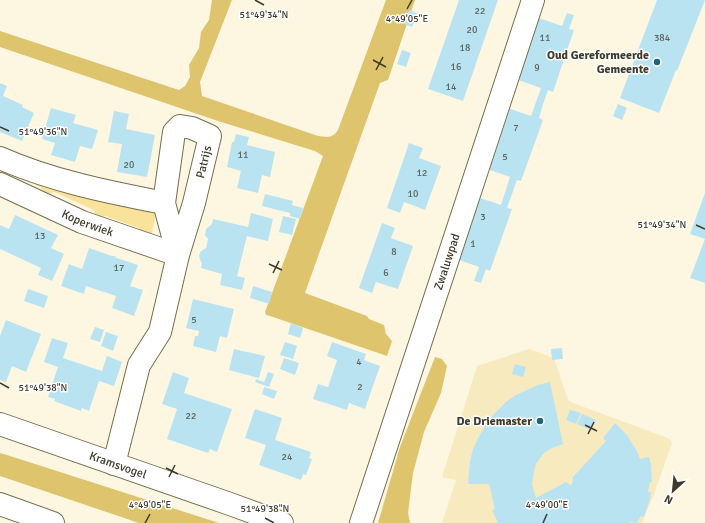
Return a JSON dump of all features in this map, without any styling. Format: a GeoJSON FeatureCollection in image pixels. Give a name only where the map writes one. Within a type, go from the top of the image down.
{"type":"FeatureCollection","features":[{"type":"Feature","properties":{"kind":"street","name":"Zwaluwpad"},"geometry":{"type":"LineString","coordinates":[[361,523],[533,0]]}},
{"type":"Feature","properties":{"kind":"street","name":"Patrijs"},"geometry":{"type":"LineString","coordinates":[[114,464],[139,365],[160,332],[178,255],[194,203],[210,136],[192,128],[180,126],[174,132],[164,203],[178,255]]}},
{"type":"Feature","properties":{"kind":"street"},"geometry":{"type":"LineString","coordinates":[[0,158],[60,180],[164,203]]}},
{"type":"Feature","properties":{"kind":"street","name":"Koperwiek"},"geometry":{"type":"LineString","coordinates":[[0,184],[82,222],[178,255]]}},
{"type":"Feature","properties":{"kind":"street","name":"Kramsvogel"},"geometry":{"type":"LineString","coordinates":[[0,424],[282,523]]}},
{"type":"Feature","properties":{"kind":"street"},"geometry":{"type":"LineString","coordinates":[[0,504],[53,523]]}},
{"type":"Feature","properties":{"kind":"shaded area"},"geometry":{"type":"Polygon","coordinates":[[[212,0],[232,0],[200,82],[202,96],[318,136],[327,137],[334,135],[338,130],[386,0],[415,0],[388,80],[380,83],[305,293],[367,316],[369,319],[384,325],[386,334],[392,341],[387,356],[266,315],[265,312],[323,156],[315,151],[221,122],[0,47],[0,31],[179,90],[185,86],[190,77],[189,65],[199,48],[201,32],[209,20],[212,0]]]}},
{"type":"Feature","properties":{"kind":"shaded area"},"geometry":{"type":"Polygon","coordinates":[[[0,164],[151,206],[156,213],[152,233],[143,236],[139,228],[105,216],[96,219],[94,210],[54,192],[44,196],[41,187],[9,172],[0,175],[0,164]]]}},
{"type":"Feature","properties":{"kind":"shaded area","name":"De Driemaster"},"geometry":{"type":"Polygon","coordinates":[[[529,349],[554,358],[568,400],[668,438],[671,441],[672,443],[643,523],[442,523],[456,480],[442,477],[477,366],[529,349]]]}},
{"type":"Feature","properties":{"kind":"shaded area"},"geometry":{"type":"Polygon","coordinates":[[[435,357],[442,359],[447,366],[441,393],[424,432],[413,473],[408,513],[410,523],[378,523],[400,447],[435,357]]]}},
{"type":"Feature","properties":{"kind":"shaded area"},"geometry":{"type":"Polygon","coordinates":[[[0,453],[219,523],[139,523],[0,476],[0,453]]]}},
{"type":"Feature","properties":{"kind":"building"},"geometry":{"type":"Polygon","coordinates":[[[459,0],[498,0],[463,101],[428,89],[459,0]]]}},
{"type":"Feature","properties":{"kind":"building","name":"Oud Gereformeerde Gemeente"},"geometry":{"type":"Polygon","coordinates":[[[657,0],[705,0],[659,113],[620,98],[657,0]]]}},
{"type":"Feature","properties":{"kind":"building"},"geometry":{"type":"Polygon","coordinates":[[[409,10],[417,13],[412,27],[404,24],[409,10]]]}},
{"type":"Feature","properties":{"kind":"building"},"geometry":{"type":"Polygon","coordinates":[[[567,13],[574,15],[569,29],[574,30],[553,92],[548,90],[543,104],[539,118],[543,120],[521,181],[517,180],[507,208],[512,209],[490,271],[486,269],[481,283],[474,281],[479,267],[456,259],[477,197],[501,205],[510,177],[487,169],[508,108],[531,116],[541,88],[518,80],[539,18],[562,26],[567,13]]]}},
{"type":"Feature","properties":{"kind":"building"},"geometry":{"type":"Polygon","coordinates":[[[402,50],[411,53],[406,67],[397,64],[402,50]]]}},
{"type":"Feature","properties":{"kind":"building"},"geometry":{"type":"Polygon","coordinates":[[[0,83],[7,86],[3,96],[23,105],[22,107],[34,113],[22,141],[0,132],[0,83]]]}},
{"type":"Feature","properties":{"kind":"building"},"geometry":{"type":"Polygon","coordinates":[[[618,104],[627,108],[622,120],[613,116],[618,104]]]}},
{"type":"Feature","properties":{"kind":"building"},"geometry":{"type":"Polygon","coordinates":[[[51,108],[76,115],[73,123],[98,130],[92,149],[80,146],[75,162],[51,155],[55,143],[42,139],[51,108]]]}},
{"type":"Feature","properties":{"kind":"building"},"geometry":{"type":"Polygon","coordinates":[[[114,111],[129,114],[126,129],[155,135],[147,177],[117,172],[122,144],[108,142],[114,111]]]}},
{"type":"Feature","properties":{"kind":"building"},"geometry":{"type":"Polygon","coordinates":[[[236,134],[249,137],[247,145],[275,152],[270,177],[262,175],[258,193],[237,188],[241,171],[227,167],[232,142],[234,142],[236,134]]]}},
{"type":"Feature","properties":{"kind":"building"},"geometry":{"type":"Polygon","coordinates":[[[409,143],[423,148],[419,158],[441,166],[425,210],[404,202],[400,213],[387,208],[409,143]]]}},
{"type":"Feature","properties":{"kind":"building"},"geometry":{"type":"Polygon","coordinates":[[[705,193],[705,239],[690,234],[705,193]]]}},
{"type":"Feature","properties":{"kind":"building"},"geometry":{"type":"Polygon","coordinates":[[[265,194],[293,201],[292,205],[303,208],[300,219],[290,216],[290,213],[262,206],[265,194]]]}},
{"type":"Feature","properties":{"kind":"building"},"geometry":{"type":"Polygon","coordinates":[[[251,213],[273,219],[268,241],[247,236],[237,276],[245,278],[242,290],[220,285],[222,274],[201,268],[202,263],[199,255],[201,251],[206,248],[208,239],[205,235],[206,229],[212,224],[213,219],[248,227],[251,213]]]}},
{"type":"Feature","properties":{"kind":"building"},"geometry":{"type":"Polygon","coordinates":[[[15,215],[58,235],[51,248],[64,254],[52,281],[38,275],[41,268],[0,249],[0,225],[9,229],[15,215]]]}},
{"type":"Feature","properties":{"kind":"building"},"geometry":{"type":"Polygon","coordinates":[[[283,216],[296,219],[292,235],[279,232],[283,216]]]}},
{"type":"Feature","properties":{"kind":"building"},"geometry":{"type":"Polygon","coordinates":[[[382,223],[395,228],[391,238],[413,246],[398,289],[376,282],[372,293],[359,288],[382,223]]]}},
{"type":"Feature","properties":{"kind":"building"},"geometry":{"type":"Polygon","coordinates":[[[705,239],[705,283],[690,278],[705,239]]]}},
{"type":"Feature","properties":{"kind":"building"},"geometry":{"type":"Polygon","coordinates":[[[89,248],[112,256],[117,256],[114,257],[138,265],[130,286],[143,290],[134,316],[112,308],[116,296],[86,286],[84,294],[61,286],[69,264],[82,269],[89,248]]]}},
{"type":"Feature","properties":{"kind":"building"},"geometry":{"type":"Polygon","coordinates":[[[253,286],[272,292],[269,304],[250,298],[253,286]]]}},
{"type":"Feature","properties":{"kind":"building"},"geometry":{"type":"Polygon","coordinates":[[[28,289],[48,296],[44,308],[24,301],[28,289]]]}},
{"type":"Feature","properties":{"kind":"building"},"geometry":{"type":"Polygon","coordinates":[[[193,299],[234,309],[227,338],[220,336],[216,352],[193,346],[195,336],[198,336],[199,331],[186,328],[193,299]]]}},
{"type":"Feature","properties":{"kind":"building"},"geometry":{"type":"Polygon","coordinates":[[[6,320],[41,334],[26,372],[12,366],[6,382],[0,380],[0,336],[6,320]]]}},
{"type":"Feature","properties":{"kind":"building"},"geometry":{"type":"Polygon","coordinates":[[[291,323],[303,328],[300,338],[288,334],[291,323]]]}},
{"type":"Feature","properties":{"kind":"building"},"geometry":{"type":"Polygon","coordinates":[[[95,327],[104,330],[100,342],[90,339],[95,327]]]}},
{"type":"Feature","properties":{"kind":"building"},"geometry":{"type":"Polygon","coordinates":[[[106,332],[118,336],[113,351],[101,346],[106,332]]]}},
{"type":"Feature","properties":{"kind":"building"},"geometry":{"type":"Polygon","coordinates":[[[52,338],[68,343],[63,358],[102,371],[107,356],[122,362],[114,386],[99,381],[89,411],[82,408],[81,411],[54,401],[55,399],[48,397],[58,367],[44,362],[52,338]]]}},
{"type":"Feature","properties":{"kind":"building"},"geometry":{"type":"Polygon","coordinates":[[[285,342],[297,346],[293,359],[280,355],[285,342]]]}},
{"type":"Feature","properties":{"kind":"building"},"geometry":{"type":"Polygon","coordinates":[[[332,342],[366,354],[364,360],[380,366],[365,409],[349,403],[347,410],[313,399],[318,384],[328,387],[337,360],[327,356],[332,342]]]}},
{"type":"Feature","properties":{"kind":"building"},"geometry":{"type":"Polygon","coordinates":[[[562,348],[563,359],[552,360],[551,349],[562,348]]]}},
{"type":"Feature","properties":{"kind":"building"},"geometry":{"type":"Polygon","coordinates":[[[234,349],[265,356],[259,378],[229,370],[234,349]]]}},
{"type":"Feature","properties":{"kind":"building"},"geometry":{"type":"Polygon","coordinates":[[[284,358],[299,363],[295,375],[280,369],[284,358]]]}},
{"type":"Feature","properties":{"kind":"building"},"geometry":{"type":"Polygon","coordinates":[[[515,364],[526,367],[523,377],[512,374],[515,364]]]}},
{"type":"Feature","properties":{"kind":"building"},"geometry":{"type":"Polygon","coordinates":[[[173,372],[189,378],[184,393],[232,409],[217,452],[210,449],[208,453],[167,439],[177,409],[162,404],[173,372]]]}},
{"type":"Feature","properties":{"kind":"building"},"geometry":{"type":"Polygon","coordinates":[[[268,372],[274,374],[269,387],[255,382],[256,379],[264,382],[268,372]]]}},
{"type":"Feature","properties":{"kind":"building"},"geometry":{"type":"Polygon","coordinates":[[[550,382],[563,444],[544,453],[536,464],[532,484],[536,498],[566,482],[570,485],[572,484],[572,478],[606,441],[603,438],[615,423],[627,435],[640,459],[649,457],[651,465],[652,482],[650,482],[648,492],[651,492],[650,499],[644,517],[641,516],[637,523],[498,523],[492,510],[495,509],[489,484],[468,484],[470,461],[473,449],[490,418],[506,402],[516,395],[538,385],[550,382]]]}},
{"type":"Feature","properties":{"kind":"building"},"geometry":{"type":"Polygon","coordinates":[[[264,387],[277,391],[274,399],[262,394],[264,387]]]}},
{"type":"Feature","properties":{"kind":"building"},"geometry":{"type":"Polygon","coordinates":[[[255,409],[282,418],[275,440],[311,452],[309,458],[312,459],[306,475],[303,474],[301,480],[259,465],[266,445],[245,438],[255,409]]]}},
{"type":"Feature","properties":{"kind":"building"},"geometry":{"type":"Polygon","coordinates":[[[570,410],[581,413],[576,424],[566,420],[570,410]]]}},
{"type":"Feature","properties":{"kind":"building"},"geometry":{"type":"Polygon","coordinates":[[[582,414],[596,420],[591,430],[577,424],[582,414]]]}},
{"type":"Feature","properties":{"kind":"place","name":"Oud Gereformeerde Gemeente"},"geometry":{"type":"Point","coordinates":[657,62]}},
{"type":"Feature","properties":{"kind":"place","name":"De Driemaster"},"geometry":{"type":"Point","coordinates":[540,421]}}]}
